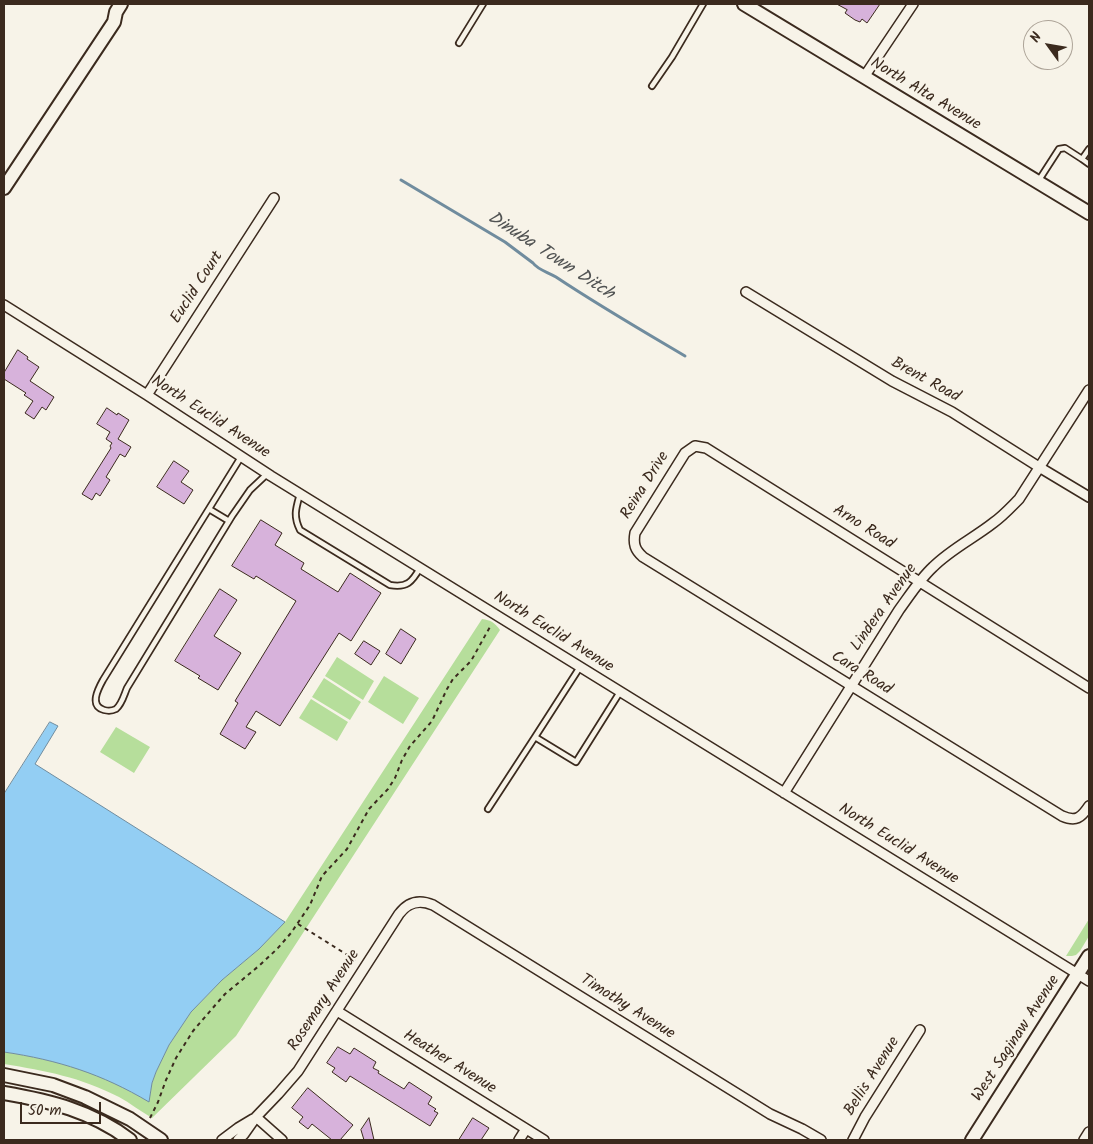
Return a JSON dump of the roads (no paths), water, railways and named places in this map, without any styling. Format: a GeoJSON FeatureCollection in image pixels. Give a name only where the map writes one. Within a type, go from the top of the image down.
{"type":"FeatureCollection","features":[{"type":"Feature","properties":{"kind":"street"},"geometry":{"type":"LineString","coordinates":[[4,188],[114,22],[116,12],[121,4]]}},
{"type":"Feature","properties":{"kind":"street"},"geometry":{"type":"LineString","coordinates":[[114,22],[122,17],[130,4]]}},
{"type":"Feature","properties":{"kind":"street","name":"North Alta Avenue"},"geometry":{"type":"LineString","coordinates":[[744,4],[1089,213]]}},
{"type":"Feature","properties":{"kind":"street"},"geometry":{"type":"LineString","coordinates":[[864,77],[913,4]]}},
{"type":"Feature","properties":{"kind":"street","name":"Euclid Court"},"geometry":{"type":"LineString","coordinates":[[147,395],[274,198]]}},
{"type":"Feature","properties":{"kind":"street","name":"Brent Road"},"geometry":{"type":"LineString","coordinates":[[746,292],[892,381],[952,412],[1089,497]]}},
{"type":"Feature","properties":{"kind":"street","name":"North Euclid Avenue"},"geometry":{"type":"LineString","coordinates":[[4,305],[147,395],[267,474],[1089,981]]}},
{"type":"Feature","properties":{"kind":"street","name":"Lindera Avenue"},"geometry":{"type":"LineString","coordinates":[[784,793],[899,610],[920,581],[944,557],[993,523],[1019,499],[1089,390]]}},
{"type":"Feature","properties":{"kind":"street","name":"Reina Drive"},"geometry":{"type":"LineString","coordinates":[[635,547],[635,533],[684,453],[694,446]]}},
{"type":"Feature","properties":{"kind":"street","name":"Arno Road"},"geometry":{"type":"LineString","coordinates":[[694,446],[706,448],[1089,688]]}},
{"type":"Feature","properties":{"kind":"street","name":"Cara Road"},"geometry":{"type":"LineString","coordinates":[[635,547],[643,557],[1062,816],[1075,819],[1082,815],[1089,806]]}},
{"type":"Feature","properties":{"kind":"street","name":"Rosemary Avenue"},"geometry":{"type":"LineString","coordinates":[[238,1140],[256,1117],[298,1071],[402,909],[418,901]]}},
{"type":"Feature","properties":{"kind":"street","name":"Timothy Avenue"},"geometry":{"type":"LineString","coordinates":[[418,901],[433,905],[770,1114],[820,1140]]}},
{"type":"Feature","properties":{"kind":"street","name":"West Saginaw Avenue"},"geometry":{"type":"LineString","coordinates":[[972,1140],[1089,956]]}},
{"type":"Feature","properties":{"kind":"street","name":"Heather Avenue"},"geometry":{"type":"LineString","coordinates":[[337,1011],[544,1140]]}},
{"type":"Feature","properties":{"kind":"street","name":"Bellis Avenue"},"geometry":{"type":"LineString","coordinates":[[853,1140],[864,1117],[920,1030]]}},
{"type":"Feature","properties":{"kind":"street"},"geometry":{"type":"LineString","coordinates":[[4,1076],[53,1085],[85,1097],[117,1112],[161,1140]]}},
{"type":"Feature","properties":{"kind":"street"},"geometry":{"type":"LineString","coordinates":[[4,1093],[45,1101],[82,1113],[113,1128],[130,1140]]}},
{"type":"Feature","properties":{"kind":"street"},"geometry":{"type":"LineString","coordinates":[[256,1117],[282,1140]]}},
{"type":"Feature","properties":{"kind":"street","name":"Rosemary Avenue"},"geometry":{"type":"LineString","coordinates":[[222,1140],[256,1117]]}},
{"type":"Feature","properties":{"kind":"street"},"geometry":{"type":"LineString","coordinates":[[519,1140],[526,1129]]}},
{"type":"Feature","properties":{"kind":"street"},"geometry":{"type":"LineString","coordinates":[[1084,1140],[1089,1132]]}},
{"type":"Feature","properties":{"kind":"lane"},"geometry":{"type":"LineString","coordinates":[[459,43],[483,4]]}},
{"type":"Feature","properties":{"kind":"lane"},"geometry":{"type":"LineString","coordinates":[[652,86],[672,57],[703,4]]}},
{"type":"Feature","properties":{"kind":"lane"},"geometry":{"type":"LineString","coordinates":[[1038,181],[1060,149],[1064,148],[1089,164]]}},
{"type":"Feature","properties":{"kind":"lane"},"geometry":{"type":"LineString","coordinates":[[1082,159],[1089,149]]}},
{"type":"Feature","properties":{"kind":"lane"},"geometry":{"type":"LineString","coordinates":[[241,457],[103,680],[95,697],[96,704],[100,708],[105,711],[111,711],[119,705],[127,688],[229,521],[250,490],[267,474]]}},
{"type":"Feature","properties":{"kind":"lane"},"geometry":{"type":"LineString","coordinates":[[300,494],[295,510],[296,521],[300,530],[390,585],[399,586],[410,582],[420,568]]}},
{"type":"Feature","properties":{"kind":"lane"},"geometry":{"type":"LineString","coordinates":[[209,509],[229,521]]}},
{"type":"Feature","properties":{"kind":"lane"},"geometry":{"type":"LineString","coordinates":[[488,809],[580,667]]}},
{"type":"Feature","properties":{"kind":"lane"},"geometry":{"type":"LineString","coordinates":[[535,737],[576,762],[620,692]]}},
{"type":"Feature","properties":{"kind":"water"},"geometry":{"type":"Polygon","coordinates":[[[50,722],[58,726],[35,764],[285,922],[259,949],[222,980],[191,1012],[169,1045],[156,1072],[149,1102],[97,1076],[43,1059],[4,1052],[4,794],[50,722]]]}},
{"type":"Feature","properties":{"kind":"waterway","name":"Dinuba Town Ditch"},"geometry":{"type":"LineString","coordinates":[[401,180],[505,242],[540,269],[685,356]]}}]}
